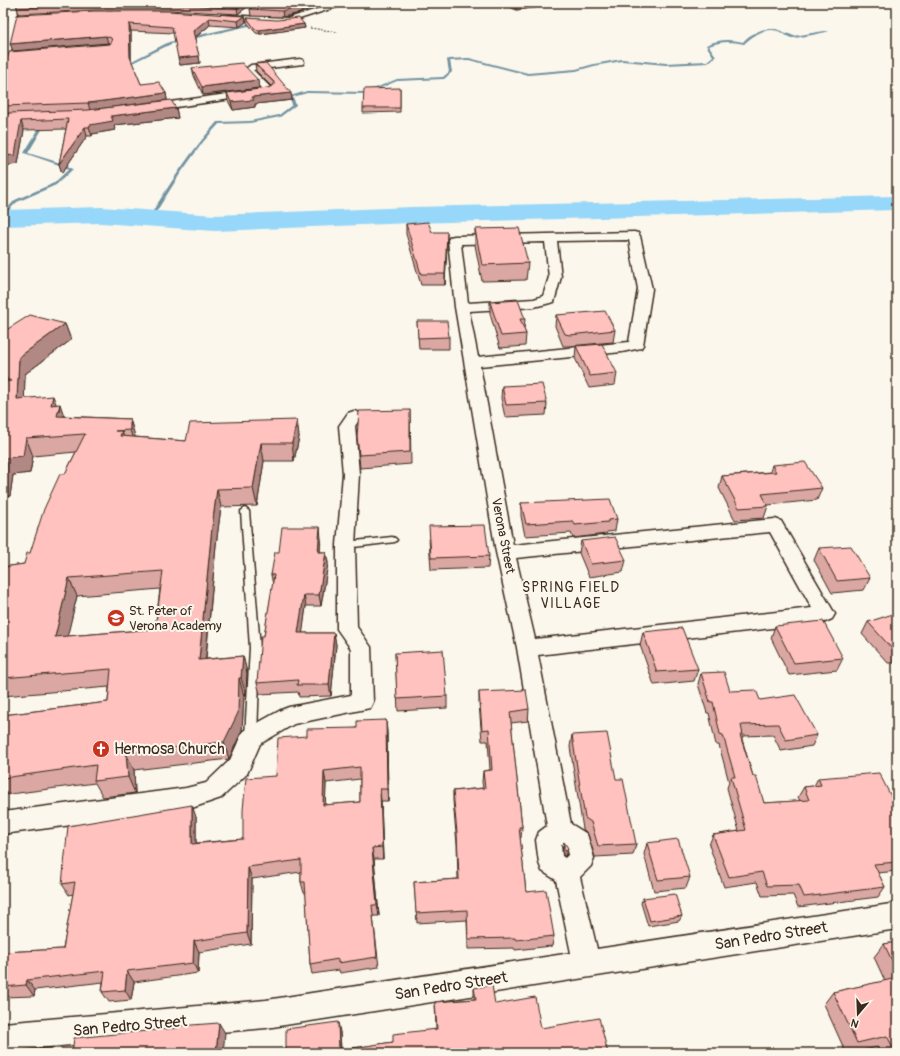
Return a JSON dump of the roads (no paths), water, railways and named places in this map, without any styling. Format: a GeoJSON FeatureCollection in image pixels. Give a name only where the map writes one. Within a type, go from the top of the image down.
{"type":"FeatureCollection","features":[{"type":"Feature","properties":{"kind":"main road"},"geometry":{"type":"LineString","coordinates":[[7,59],[16,18],[12,3]]}},
{"type":"Feature","properties":{"kind":"street"},"geometry":{"type":"LineString","coordinates":[[3,4],[12,3]]}},
{"type":"Feature","properties":{"kind":"street"},"geometry":{"type":"LineString","coordinates":[[212,16],[278,21],[296,19],[304,14],[345,3]]}},
{"type":"Feature","properties":{"kind":"street"},"geometry":{"type":"LineString","coordinates":[[241,18],[252,8]]}},
{"type":"Feature","properties":{"kind":"street"},"geometry":{"type":"LineString","coordinates":[[136,110],[269,91],[248,70],[251,68],[300,62]]}},
{"type":"Feature","properties":{"kind":"street"},"geometry":{"type":"LineString","coordinates":[[462,308],[534,303],[549,299],[555,277],[550,238],[634,236],[645,289],[636,344],[622,348],[472,362]]}},
{"type":"Feature","properties":{"kind":"street","name":"Verona Street"},"geometry":{"type":"LineString","coordinates":[[550,238],[454,240],[462,308],[505,552],[527,648],[560,830],[548,840],[551,863],[567,873],[587,965]]}},
{"type":"Feature","properties":{"kind":"street"},"geometry":{"type":"LineString","coordinates":[[3,823],[186,798],[213,791],[239,768],[251,738],[288,716],[362,702],[361,648],[347,629],[346,545],[351,474],[347,426],[354,416]]}},
{"type":"Feature","properties":{"kind":"street"},"geometry":{"type":"LineString","coordinates":[[505,552],[776,525],[825,614],[527,648]]}},
{"type":"Feature","properties":{"kind":"street","name":"San Pedro Street"},"geometry":{"type":"LineString","coordinates":[[3,1038],[266,1014],[897,916]]}},
{"type":"Feature","properties":{"kind":"lane"},"geometry":{"type":"LineString","coordinates":[[245,512],[255,648],[251,738]]}},
{"type":"Feature","properties":{"kind":"lane"},"geometry":{"type":"LineString","coordinates":[[346,545],[392,540]]}},
{"type":"Feature","properties":{"kind":"waterway"},"geometry":{"type":"LineString","coordinates":[[281,19],[322,3]]}},
{"type":"Feature","properties":{"kind":"waterway"},"geometry":{"type":"LineString","coordinates":[[125,65],[170,43],[256,23]]}},
{"type":"Feature","properties":{"kind":"waterway"},"geometry":{"type":"LineString","coordinates":[[150,219],[178,174],[202,141],[218,123],[250,122],[280,116],[294,105],[291,97],[307,92],[366,93],[397,80],[444,78],[451,72],[448,60],[469,59],[528,74],[576,70],[622,60],[666,64],[708,62],[715,56],[707,46],[716,42],[729,41],[744,43],[755,33],[771,29],[780,31],[792,37],[828,31]]}},
{"type":"Feature","properties":{"kind":"waterway"},"geometry":{"type":"LineString","coordinates":[[3,215],[16,201],[55,184],[71,169],[26,153],[44,123]]}},
{"type":"Feature","properties":{"kind":"waterway"},"geometry":{"type":"LineString","coordinates":[[3,218],[101,215],[215,223],[412,215],[897,203]]}},
{"type":"Feature","properties":{"kind":"place","name":"St. Peter of Verona Academy"},"geometry":{"type":"Point","coordinates":[116,618]}},
{"type":"Feature","properties":{"kind":"place","name":"Hermosa Church"},"geometry":{"type":"Point","coordinates":[101,749]}},
{"type":"Feature","properties":{"kind":"district","name":"SPRING FIELD VILLAGE"},"geometry":{"type":"Point","coordinates":[571,596]}}]}
